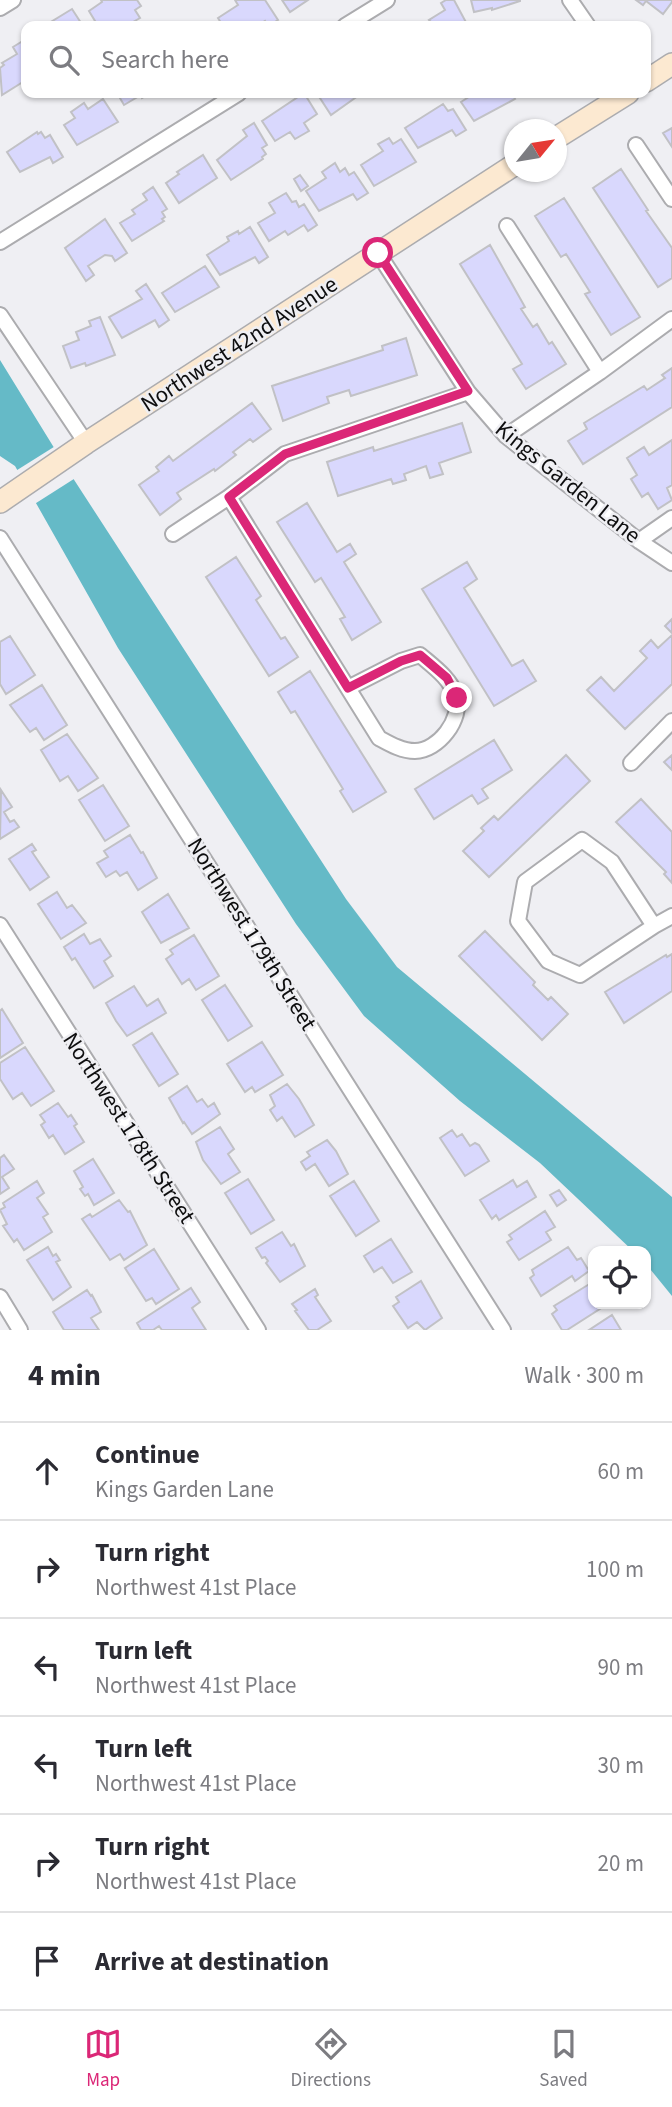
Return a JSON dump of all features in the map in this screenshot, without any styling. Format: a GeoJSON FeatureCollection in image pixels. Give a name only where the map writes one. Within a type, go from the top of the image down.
{"type":"FeatureCollection","features":[{"type":"Feature","properties":{"kind":"street"},"geometry":{"type":"LineString","coordinates":[[0,8],[13,0]]}},
{"type":"Feature","properties":{"kind":"street"},"geometry":{"type":"LineString","coordinates":[[353,21],[387,0]]}},
{"type":"Feature","properties":{"kind":"street"},"geometry":{"type":"LineString","coordinates":[[570,0],[585,21]]}},
{"type":"Feature","properties":{"kind":"street"},"geometry":{"type":"LineString","coordinates":[[651,78],[672,64]]}},
{"type":"Feature","properties":{"kind":"street"},"geometry":{"type":"LineString","coordinates":[[0,242],[231,98]]}},
{"type":"Feature","properties":{"kind":"street"},"geometry":{"type":"LineString","coordinates":[[567,131],[620,98]]}},
{"type":"Feature","properties":{"kind":"street"},"geometry":{"type":"LineString","coordinates":[[636,145],[672,199]]}},
{"type":"Feature","properties":{"kind":"street","name":"Northwest 42nd Avenue"},"geometry":{"type":"LineString","coordinates":[[7,498],[86,443],[504,171]]}},
{"type":"Feature","properties":{"kind":"street"},"geometry":{"type":"LineString","coordinates":[[507,226],[600,372]]}},
{"type":"Feature","properties":{"kind":"street","name":"Kings Garden Lane"},"geometry":{"type":"LineString","coordinates":[[378,253],[468,391],[506,436],[639,541],[672,563]]}},
{"type":"Feature","properties":{"kind":"street"},"geometry":{"type":"LineString","coordinates":[[0,315],[86,443]]}},
{"type":"Feature","properties":{"kind":"street"},"geometry":{"type":"LineString","coordinates":[[506,436],[672,319]]}},
{"type":"Feature","properties":{"kind":"street"},"geometry":{"type":"LineString","coordinates":[[173,534],[229,497],[285,454],[468,391]]}},
{"type":"Feature","properties":{"kind":"street"},"geometry":{"type":"LineString","coordinates":[[229,497],[379,738],[396,747],[417,751],[441,739],[455,722],[457,698],[447,678],[420,655],[401,661],[348,688]]}},
{"type":"Feature","properties":{"kind":"street"},"geometry":{"type":"LineString","coordinates":[[639,541],[672,518]]}},
{"type":"Feature","properties":{"kind":"street","name":"Northwest 179th Street"},"geometry":{"type":"LineString","coordinates":[[0,538],[503,1330]]}},
{"type":"Feature","properties":{"kind":"street"},"geometry":{"type":"LineString","coordinates":[[631,763],[672,721]]}},
{"type":"Feature","properties":{"kind":"street"},"geometry":{"type":"LineString","coordinates":[[654,926],[612,862],[582,840],[525,882],[518,921],[548,961],[580,975],[672,916]]}},
{"type":"Feature","properties":{"kind":"street","name":"Northwest 178th Street"},"geometry":{"type":"LineString","coordinates":[[0,925],[258,1330]]}},
{"type":"Feature","properties":{"kind":"street"},"geometry":{"type":"LineString","coordinates":[[0,1297],[20,1330]]}},
{"type":"Feature","properties":{"kind":"water"},"geometry":{"type":"Polygon","coordinates":[[[0,360],[69,472],[346,899],[397,967],[672,1197],[672,1296],[651,1270],[651,1246],[628,1246],[540,1163],[460,1101],[364,1016],[296,924],[118,648],[15,466],[0,456],[0,360]]]}},
{"type":"Feature","properties":{"kind":"pier"},"geometry":{"type":"Polygon","coordinates":[[[57,445],[77,477],[33,505],[14,472],[57,445]]]}},
{"type":"Feature","properties":{"kind":"building"},"geometry":{"type":"Polygon","coordinates":[[[101,0],[137,0],[141,6],[135,10],[140,18],[135,21],[95,21],[89,11],[102,2],[101,0]]]}},
{"type":"Feature","properties":{"kind":"building"},"geometry":{"type":"Polygon","coordinates":[[[235,0],[265,0],[278,20],[220,21],[218,18],[238,5],[235,0]]]}},
{"type":"Feature","properties":{"kind":"building"},"geometry":{"type":"Polygon","coordinates":[[[282,0],[308,0],[290,12],[282,0]]]}},
{"type":"Feature","properties":{"kind":"building"},"geometry":{"type":"Polygon","coordinates":[[[454,0],[465,21],[430,21],[445,10],[441,3],[454,0]]]}},
{"type":"Feature","properties":{"kind":"building"},"geometry":{"type":"Polygon","coordinates":[[[471,0],[520,1],[492,10],[474,12],[471,0]]]}},
{"type":"Feature","properties":{"kind":"building"},"geometry":{"type":"Polygon","coordinates":[[[636,0],[672,2],[663,14],[646,1],[643,5],[636,0]]]}},
{"type":"Feature","properties":{"kind":"building"},"geometry":{"type":"Polygon","coordinates":[[[72,9],[80,21],[52,21],[72,9]]]}},
{"type":"Feature","properties":{"kind":"building"},"geometry":{"type":"Polygon","coordinates":[[[21,42],[21,83],[2,95],[0,68],[4,65],[2,63],[17,54],[13,47],[21,42]]]}},
{"type":"Feature","properties":{"kind":"building"},"geometry":{"type":"Polygon","coordinates":[[[120,98],[136,98],[124,105],[120,98]]]}},
{"type":"Feature","properties":{"kind":"building"},"geometry":{"type":"Polygon","coordinates":[[[296,98],[307,98],[317,114],[304,123],[309,131],[295,139],[290,132],[275,141],[262,121],[296,98]]]}},
{"type":"Feature","properties":{"kind":"building"},"geometry":{"type":"Polygon","coordinates":[[[320,98],[355,98],[331,115],[320,98]]]}},
{"type":"Feature","properties":{"kind":"building"},"geometry":{"type":"Polygon","coordinates":[[[467,98],[515,99],[474,121],[461,102],[467,98]]]}},
{"type":"Feature","properties":{"kind":"building"},"geometry":{"type":"Polygon","coordinates":[[[103,99],[118,122],[77,145],[64,125],[75,118],[71,112],[84,103],[88,109],[103,99]]]}},
{"type":"Feature","properties":{"kind":"building"},"geometry":{"type":"Polygon","coordinates":[[[443,104],[448,111],[453,109],[466,130],[456,136],[452,130],[418,148],[405,128],[443,104]]]}},
{"type":"Feature","properties":{"kind":"building"},"geometry":{"type":"Polygon","coordinates":[[[254,123],[267,145],[262,148],[266,154],[263,159],[231,180],[217,160],[247,136],[243,130],[254,123]]]}},
{"type":"Feature","properties":{"kind":"building"},"geometry":{"type":"Polygon","coordinates":[[[672,128],[672,147],[663,133],[672,128]]]}},
{"type":"Feature","properties":{"kind":"building"},"geometry":{"type":"Polygon","coordinates":[[[41,132],[45,138],[50,135],[63,157],[53,163],[50,157],[20,172],[7,152],[41,132]]]}},
{"type":"Feature","properties":{"kind":"building"},"geometry":{"type":"Polygon","coordinates":[[[389,138],[393,144],[401,139],[416,162],[374,186],[361,165],[383,151],[378,144],[389,138]]]}},
{"type":"Feature","properties":{"kind":"building"},"geometry":{"type":"Polygon","coordinates":[[[203,155],[217,178],[179,203],[166,183],[179,174],[177,172],[203,155]]]}},
{"type":"Feature","properties":{"kind":"building"},"geometry":{"type":"Polygon","coordinates":[[[335,163],[340,172],[345,168],[349,175],[354,172],[368,193],[357,200],[353,194],[319,211],[306,191],[326,178],[322,172],[335,163]]]}},
{"type":"Feature","properties":{"kind":"building"},"geometry":{"type":"Polygon","coordinates":[[[621,169],[672,248],[672,278],[658,287],[593,188],[621,169]]]}},
{"type":"Feature","properties":{"kind":"building"},"geometry":{"type":"Polygon","coordinates":[[[300,175],[308,186],[301,191],[294,179],[300,175]]]}},
{"type":"Feature","properties":{"kind":"building"},"geometry":{"type":"Polygon","coordinates":[[[153,187],[167,209],[162,212],[164,221],[132,241],[120,223],[135,214],[132,210],[147,200],[143,194],[153,187]]]}},
{"type":"Feature","properties":{"kind":"building"},"geometry":{"type":"Polygon","coordinates":[[[286,193],[299,207],[304,204],[317,225],[308,231],[304,225],[288,235],[285,231],[269,241],[258,223],[275,213],[269,203],[286,193]]]}},
{"type":"Feature","properties":{"kind":"building"},"geometry":{"type":"Polygon","coordinates":[[[564,198],[640,317],[611,335],[585,294],[590,292],[566,254],[561,257],[535,216],[564,198]]]}},
{"type":"Feature","properties":{"kind":"building"},"geometry":{"type":"Polygon","coordinates":[[[105,219],[127,253],[115,261],[112,256],[105,255],[88,266],[94,275],[86,281],[65,248],[105,219]]]}},
{"type":"Feature","properties":{"kind":"building"},"geometry":{"type":"Polygon","coordinates":[[[250,227],[268,257],[259,263],[255,257],[220,275],[207,255],[229,241],[227,237],[250,227]]]}},
{"type":"Feature","properties":{"kind":"building"},"geometry":{"type":"Polygon","coordinates":[[[490,245],[525,307],[521,309],[533,327],[537,324],[549,344],[552,342],[566,364],[526,389],[513,369],[522,364],[460,264],[490,245]]]}},
{"type":"Feature","properties":{"kind":"building"},"geometry":{"type":"Polygon","coordinates":[[[205,266],[219,287],[175,312],[162,293],[205,266]]]}},
{"type":"Feature","properties":{"kind":"building"},"geometry":{"type":"Polygon","coordinates":[[[146,284],[169,320],[159,327],[155,320],[122,338],[109,317],[142,299],[136,291],[146,284]]]}},
{"type":"Feature","properties":{"kind":"building"},"geometry":{"type":"Polygon","coordinates":[[[100,317],[115,355],[86,366],[85,363],[71,368],[63,346],[79,340],[76,332],[91,326],[89,321],[100,317]]]}},
{"type":"Feature","properties":{"kind":"building"},"geometry":{"type":"Polygon","coordinates":[[[406,338],[417,375],[351,396],[349,390],[327,397],[329,403],[283,421],[272,386],[383,350],[382,346],[406,338]]]}},
{"type":"Feature","properties":{"kind":"building"},"geometry":{"type":"Polygon","coordinates":[[[672,368],[672,407],[583,464],[568,441],[587,429],[584,423],[644,386],[647,390],[665,378],[662,375],[672,368]]]}},
{"type":"Feature","properties":{"kind":"building"},"geometry":{"type":"Polygon","coordinates":[[[252,403],[271,429],[253,442],[250,439],[233,452],[236,455],[215,471],[214,469],[177,493],[181,499],[160,515],[139,485],[159,471],[156,467],[169,456],[173,461],[252,403]]]}},
{"type":"Feature","properties":{"kind":"building"},"geometry":{"type":"Polygon","coordinates":[[[462,423],[471,452],[439,463],[443,474],[430,478],[426,466],[404,474],[406,480],[393,484],[391,479],[338,496],[327,462],[373,447],[374,451],[462,423]]]}},
{"type":"Feature","properties":{"kind":"building"},"geometry":{"type":"Polygon","coordinates":[[[672,440],[672,485],[667,488],[672,500],[658,509],[648,493],[642,497],[631,479],[637,475],[627,458],[644,447],[649,455],[672,440]]]}},
{"type":"Feature","properties":{"kind":"building"},"geometry":{"type":"Polygon","coordinates":[[[307,503],[337,552],[350,544],[356,554],[344,562],[381,622],[352,640],[340,619],[345,617],[321,578],[315,582],[277,522],[307,503]]]}},
{"type":"Feature","properties":{"kind":"building"},"geometry":{"type":"Polygon","coordinates":[[[236,557],[261,596],[256,600],[281,639],[285,637],[298,657],[269,676],[206,577],[236,557]]]}},
{"type":"Feature","properties":{"kind":"building"},"geometry":{"type":"Polygon","coordinates":[[[467,562],[477,579],[464,588],[512,666],[523,660],[536,681],[494,706],[422,589],[467,562]]]}},
{"type":"Feature","properties":{"kind":"building"},"geometry":{"type":"Polygon","coordinates":[[[672,619],[672,633],[665,626],[672,619]]]}},
{"type":"Feature","properties":{"kind":"building"},"geometry":{"type":"Polygon","coordinates":[[[672,635],[672,684],[625,729],[587,690],[601,677],[614,691],[647,658],[640,651],[651,640],[658,648],[672,635]]]}},
{"type":"Feature","properties":{"kind":"building"},"geometry":{"type":"Polygon","coordinates":[[[10,636],[35,675],[6,694],[0,684],[0,642],[10,636]]]}},
{"type":"Feature","properties":{"kind":"building"},"geometry":{"type":"Polygon","coordinates":[[[310,671],[386,792],[353,812],[340,791],[343,789],[295,711],[291,713],[278,692],[310,671]]]}},
{"type":"Feature","properties":{"kind":"building"},"geometry":{"type":"Polygon","coordinates":[[[42,685],[67,725],[44,740],[36,728],[30,732],[10,705],[42,685]]]}},
{"type":"Feature","properties":{"kind":"building"},"geometry":{"type":"Polygon","coordinates":[[[67,734],[98,778],[78,791],[68,776],[60,781],[41,750],[67,734]]]}},
{"type":"Feature","properties":{"kind":"building"},"geometry":{"type":"Polygon","coordinates":[[[494,740],[512,770],[482,789],[488,798],[478,804],[472,795],[434,819],[415,789],[494,740]]]}},
{"type":"Feature","properties":{"kind":"building"},"geometry":{"type":"Polygon","coordinates":[[[566,755],[590,781],[489,877],[463,851],[484,831],[481,828],[494,816],[498,820],[566,755]]]}},
{"type":"Feature","properties":{"kind":"building"},"geometry":{"type":"Polygon","coordinates":[[[672,755],[672,770],[664,762],[672,755]]]}},
{"type":"Feature","properties":{"kind":"building"},"geometry":{"type":"Polygon","coordinates":[[[103,785],[129,826],[105,841],[79,800],[103,785]]]}},
{"type":"Feature","properties":{"kind":"building"},"geometry":{"type":"Polygon","coordinates":[[[1,790],[12,807],[4,812],[10,822],[14,820],[19,827],[0,839],[1,790]]]}},
{"type":"Feature","properties":{"kind":"building"},"geometry":{"type":"Polygon","coordinates":[[[641,799],[672,832],[672,883],[664,874],[666,872],[616,822],[641,799]]]}},
{"type":"Feature","properties":{"kind":"building"},"geometry":{"type":"Polygon","coordinates":[[[130,835],[157,878],[138,890],[127,872],[120,876],[116,871],[106,877],[97,863],[108,857],[104,851],[130,835]]]}},
{"type":"Feature","properties":{"kind":"building"},"geometry":{"type":"Polygon","coordinates":[[[32,844],[36,850],[32,852],[49,877],[30,890],[9,859],[32,844]]]}},
{"type":"Feature","properties":{"kind":"building"},"geometry":{"type":"Polygon","coordinates":[[[57,892],[67,908],[72,905],[86,923],[61,939],[38,904],[57,892]]]}},
{"type":"Feature","properties":{"kind":"building"},"geometry":{"type":"Polygon","coordinates":[[[168,894],[189,928],[161,943],[142,912],[168,894]]]}},
{"type":"Feature","properties":{"kind":"building"},"geometry":{"type":"Polygon","coordinates":[[[485,931],[535,982],[533,985],[548,1000],[551,997],[568,1014],[542,1040],[459,956],[485,931]]]}},
{"type":"Feature","properties":{"kind":"building"},"geometry":{"type":"Polygon","coordinates":[[[84,934],[90,944],[100,939],[111,956],[104,961],[113,976],[94,988],[75,958],[72,960],[64,947],[84,934]]]}},
{"type":"Feature","properties":{"kind":"building"},"geometry":{"type":"Polygon","coordinates":[[[194,935],[219,976],[196,990],[189,979],[182,984],[166,959],[173,954],[170,950],[194,935]]]}},
{"type":"Feature","properties":{"kind":"building"},"geometry":{"type":"Polygon","coordinates":[[[672,954],[672,991],[624,1023],[605,992],[672,954]]]}},
{"type":"Feature","properties":{"kind":"building"},"geometry":{"type":"Polygon","coordinates":[[[225,985],[252,1026],[228,1041],[202,1000],[225,985]]]}},
{"type":"Feature","properties":{"kind":"building"},"geometry":{"type":"Polygon","coordinates":[[[134,986],[147,1006],[158,999],[166,1013],[127,1036],[106,1003],[134,986]]]}},
{"type":"Feature","properties":{"kind":"building"},"geometry":{"type":"Polygon","coordinates":[[[2,1009],[23,1043],[0,1058],[0,1011],[2,1009]]]}},
{"type":"Feature","properties":{"kind":"building"},"geometry":{"type":"Polygon","coordinates":[[[152,1033],[178,1074],[159,1086],[133,1045],[152,1033]]]}},
{"type":"Feature","properties":{"kind":"building"},"geometry":{"type":"Polygon","coordinates":[[[262,1042],[283,1075],[255,1092],[252,1087],[245,1092],[227,1064],[262,1042]]]}},
{"type":"Feature","properties":{"kind":"building"},"geometry":{"type":"Polygon","coordinates":[[[25,1047],[54,1091],[31,1106],[22,1093],[13,1099],[0,1079],[0,1063],[25,1047]]]}},
{"type":"Feature","properties":{"kind":"building"},"geometry":{"type":"Polygon","coordinates":[[[287,1084],[314,1125],[295,1137],[282,1117],[277,1121],[270,1110],[275,1106],[270,1095],[287,1084]]]}},
{"type":"Feature","properties":{"kind":"building"},"geometry":{"type":"Polygon","coordinates":[[[187,1086],[197,1102],[202,1099],[208,1107],[214,1103],[220,1114],[192,1134],[169,1098],[187,1086]]]}},
{"type":"Feature","properties":{"kind":"building"},"geometry":{"type":"Polygon","coordinates":[[[58,1103],[77,1124],[74,1126],[84,1142],[65,1154],[53,1135],[49,1138],[41,1125],[45,1122],[40,1115],[58,1103]]]}},
{"type":"Feature","properties":{"kind":"building"},"geometry":{"type":"Polygon","coordinates":[[[220,1127],[234,1149],[228,1154],[240,1172],[221,1184],[203,1160],[196,1142],[220,1127]]]}},
{"type":"Feature","properties":{"kind":"building"},"geometry":{"type":"Polygon","coordinates":[[[452,1130],[457,1137],[462,1134],[470,1146],[475,1143],[479,1145],[489,1161],[465,1176],[440,1138],[452,1130]]]}},
{"type":"Feature","properties":{"kind":"building"},"geometry":{"type":"Polygon","coordinates":[[[327,1140],[348,1174],[329,1186],[315,1164],[306,1170],[301,1162],[310,1156],[307,1152],[327,1140]]]}},
{"type":"Feature","properties":{"kind":"building"},"geometry":{"type":"Polygon","coordinates":[[[4,1155],[14,1169],[2,1177],[9,1188],[0,1194],[0,1158],[4,1155]]]}},
{"type":"Feature","properties":{"kind":"building"},"geometry":{"type":"Polygon","coordinates":[[[93,1159],[114,1193],[94,1205],[88,1194],[85,1196],[80,1189],[83,1187],[74,1171],[93,1159]]]}},
{"type":"Feature","properties":{"kind":"building"},"geometry":{"type":"Polygon","coordinates":[[[248,1179],[274,1220],[251,1234],[225,1193],[248,1179]]]}},
{"type":"Feature","properties":{"kind":"building"},"geometry":{"type":"Polygon","coordinates":[[[513,1180],[517,1187],[527,1181],[536,1197],[499,1220],[496,1215],[492,1219],[480,1200],[513,1180]]]}},
{"type":"Feature","properties":{"kind":"building"},"geometry":{"type":"Polygon","coordinates":[[[37,1181],[44,1193],[37,1198],[48,1214],[43,1217],[52,1232],[24,1250],[17,1239],[14,1242],[3,1226],[7,1224],[0,1210],[5,1207],[3,1203],[37,1181]]]}},
{"type":"Feature","properties":{"kind":"building"},"geometry":{"type":"Polygon","coordinates":[[[354,1181],[379,1221],[356,1236],[330,1196],[354,1181]]]}},
{"type":"Feature","properties":{"kind":"building"},"geometry":{"type":"Polygon","coordinates":[[[559,1190],[566,1200],[557,1206],[550,1195],[559,1190]]]}},
{"type":"Feature","properties":{"kind":"building"},"geometry":{"type":"Polygon","coordinates":[[[119,1200],[128,1212],[130,1211],[147,1245],[124,1260],[120,1254],[110,1260],[82,1219],[90,1214],[92,1217],[119,1200]]]}},
{"type":"Feature","properties":{"kind":"building"},"geometry":{"type":"Polygon","coordinates":[[[545,1211],[555,1227],[546,1232],[551,1240],[519,1260],[507,1242],[512,1239],[509,1235],[545,1211]]]}},
{"type":"Feature","properties":{"kind":"building"},"geometry":{"type":"Polygon","coordinates":[[[282,1232],[291,1246],[294,1244],[305,1266],[280,1282],[266,1263],[268,1261],[265,1257],[262,1258],[256,1248],[282,1232]]]}},
{"type":"Feature","properties":{"kind":"building"},"geometry":{"type":"Polygon","coordinates":[[[391,1239],[412,1272],[393,1283],[382,1267],[374,1272],[364,1256],[391,1239]]]}},
{"type":"Feature","properties":{"kind":"building"},"geometry":{"type":"Polygon","coordinates":[[[48,1247],[53,1256],[56,1254],[60,1260],[56,1262],[71,1287],[53,1300],[27,1260],[48,1247]]]}},
{"type":"Feature","properties":{"kind":"building"},"geometry":{"type":"Polygon","coordinates":[[[568,1247],[577,1260],[581,1258],[588,1272],[575,1281],[572,1276],[541,1296],[530,1278],[534,1275],[532,1270],[568,1247]]]}},
{"type":"Feature","properties":{"kind":"building"},"geometry":{"type":"Polygon","coordinates":[[[154,1249],[179,1289],[156,1304],[152,1298],[146,1301],[125,1268],[154,1249]]]}},
{"type":"Feature","properties":{"kind":"building"},"geometry":{"type":"Polygon","coordinates":[[[421,1281],[442,1318],[425,1330],[417,1322],[408,1328],[393,1306],[399,1302],[396,1297],[421,1281]]]}},
{"type":"Feature","properties":{"kind":"building"},"geometry":{"type":"Polygon","coordinates":[[[588,1285],[588,1309],[600,1309],[567,1330],[562,1330],[552,1314],[557,1310],[554,1306],[588,1285]]]}},
{"type":"Feature","properties":{"kind":"building"},"geometry":{"type":"Polygon","coordinates":[[[191,1288],[200,1302],[192,1308],[206,1330],[162,1330],[159,1326],[153,1330],[141,1330],[137,1323],[191,1288]]]}},
{"type":"Feature","properties":{"kind":"building"},"geometry":{"type":"Polygon","coordinates":[[[315,1289],[318,1295],[315,1297],[331,1321],[317,1330],[309,1330],[292,1304],[315,1289]]]}},
{"type":"Feature","properties":{"kind":"building"},"geometry":{"type":"Polygon","coordinates":[[[87,1290],[101,1312],[91,1318],[99,1330],[64,1330],[53,1312],[87,1290]]]}},
{"type":"Feature","properties":{"kind":"building"},"geometry":{"type":"Polygon","coordinates":[[[612,1315],[621,1330],[589,1330],[612,1315]]]}},
{"type":"Feature","properties":{"kind":"route"},"geometry":{"type":"LineString","coordinates":[[378,253],[468,391],[285,454],[229,497],[348,688],[401,661],[420,655],[447,678],[457,698]]}}]}
